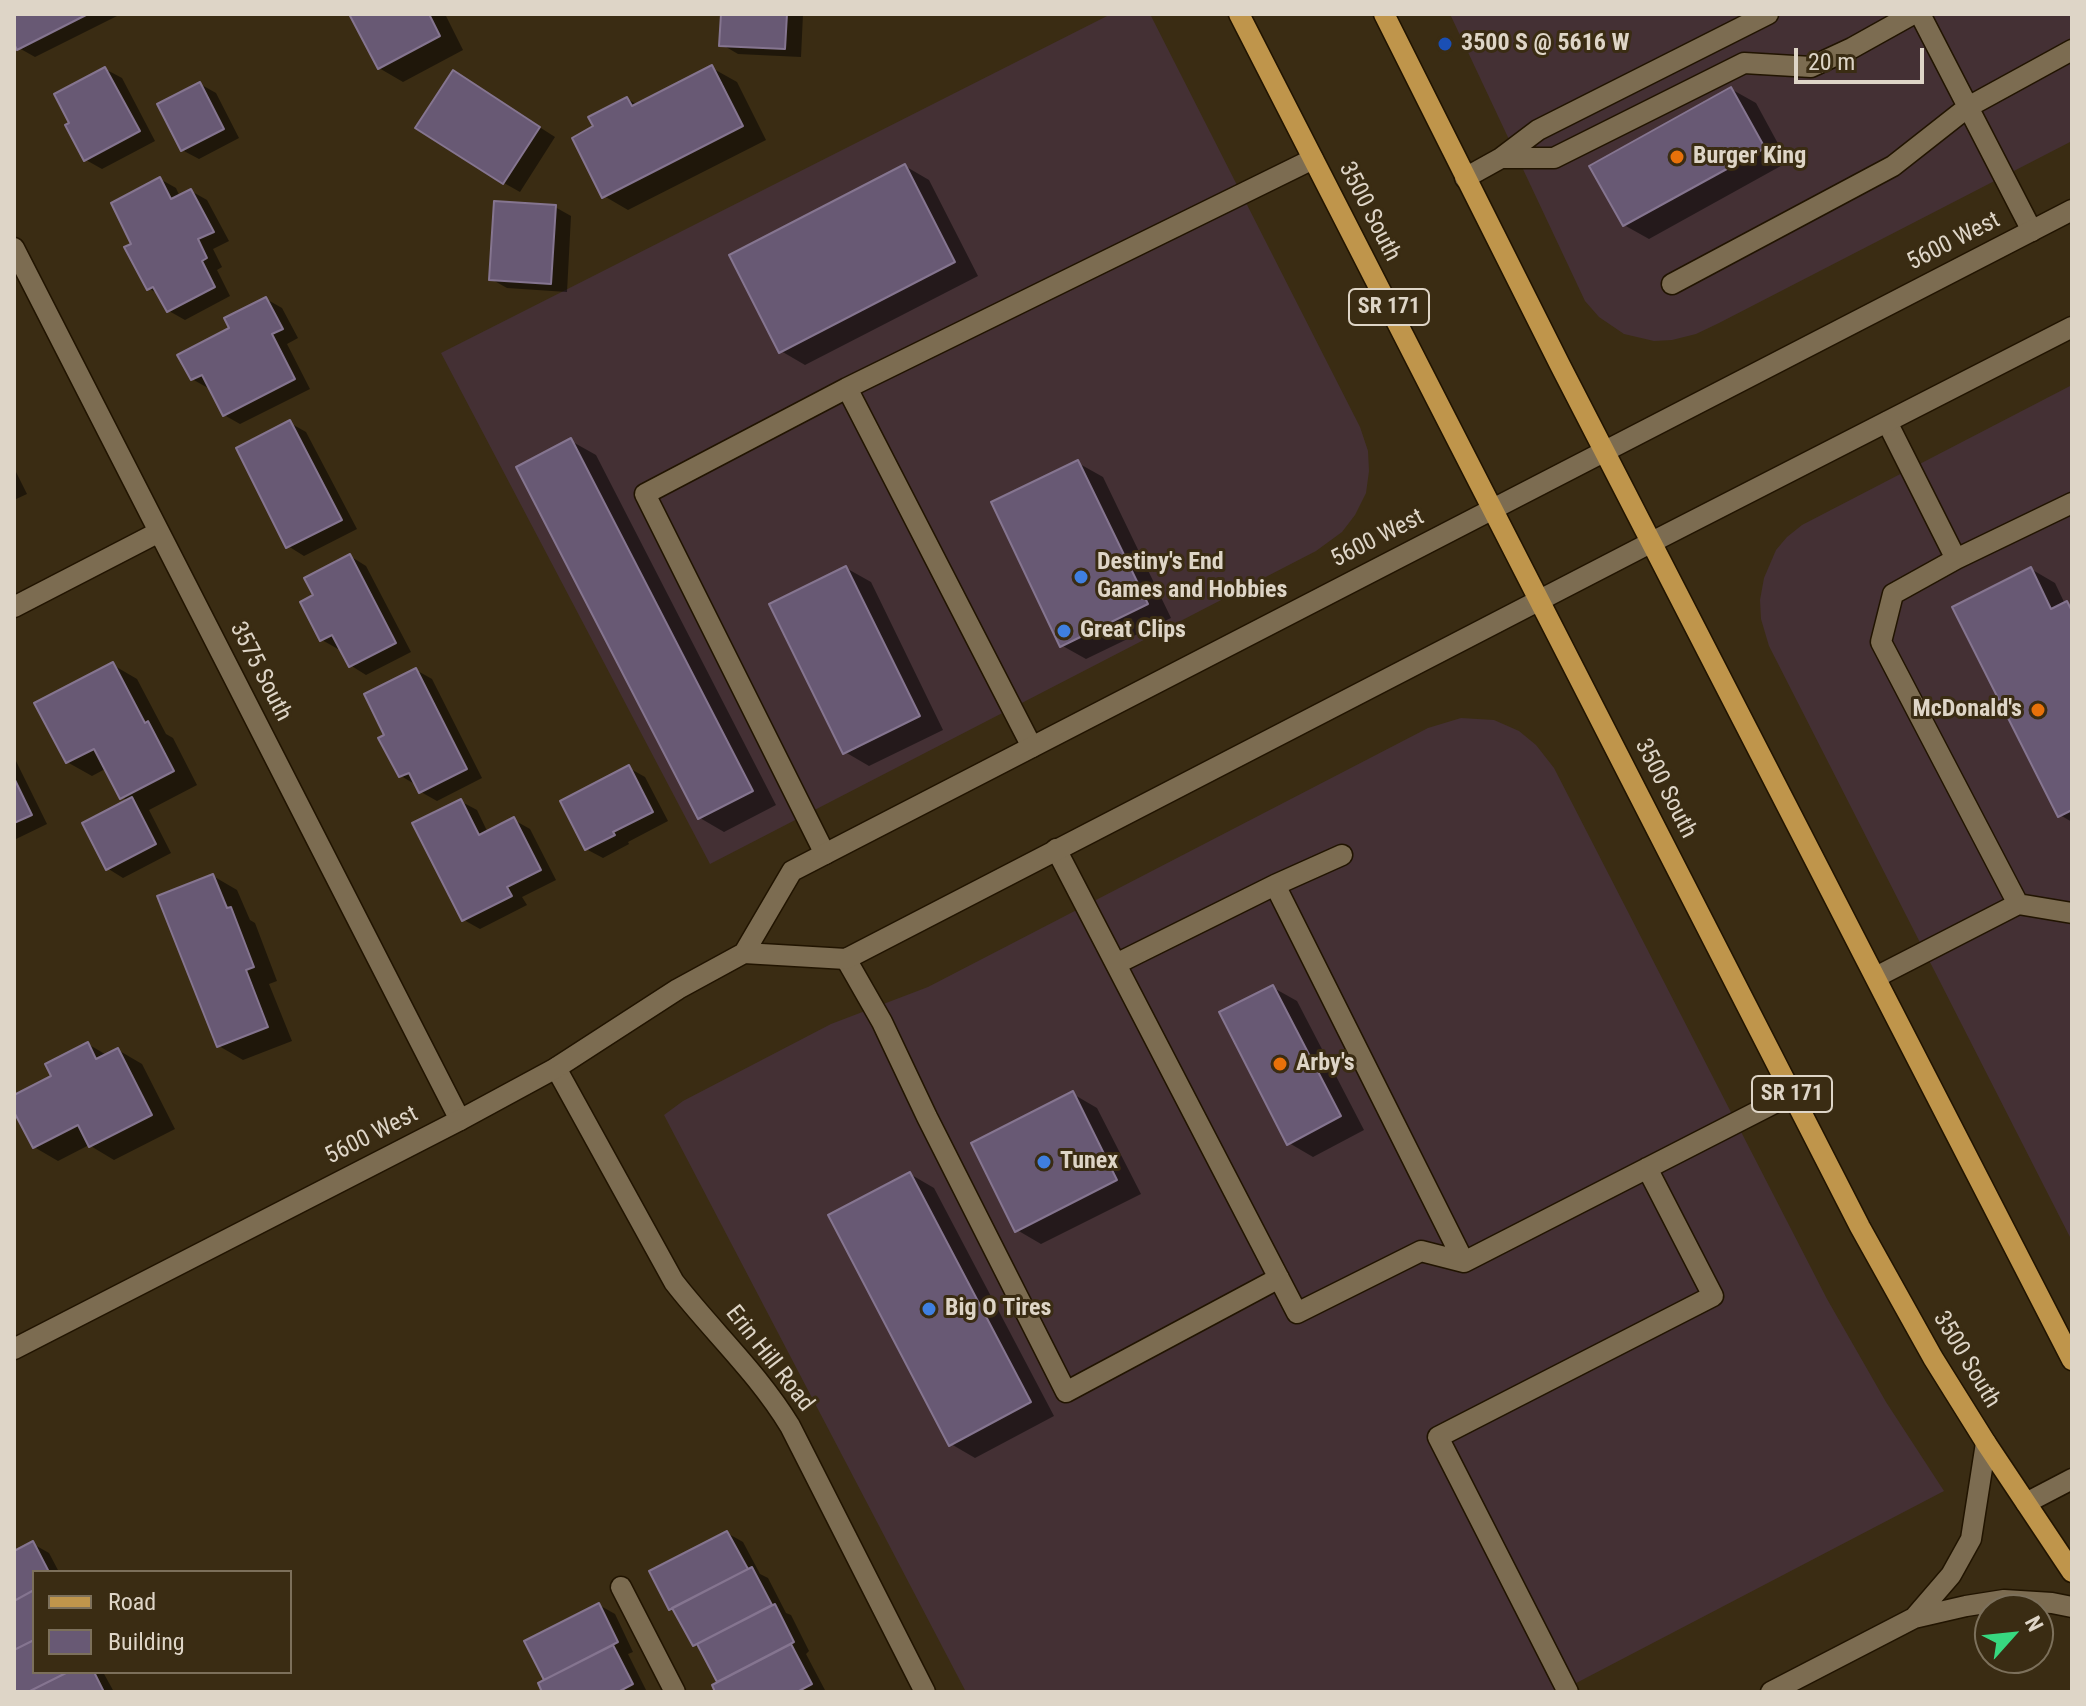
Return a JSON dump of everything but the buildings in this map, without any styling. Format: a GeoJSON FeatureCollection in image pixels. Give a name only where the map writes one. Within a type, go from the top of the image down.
{"type":"FeatureCollection","features":[{"type":"Feature","properties":{"kind":"main road","name":"3500 South"},"geometry":{"type":"LineString","coordinates":[[1239,14],[1896,1293],[1986,1443],[2072,1572]]}},
{"type":"Feature","properties":{"kind":"main road"},"geometry":{"type":"LineString","coordinates":[[1384,14],[1605,452],[2072,1360]]}},
{"type":"Feature","properties":{"kind":"main road"},"geometry":{"type":"LineString","coordinates":[[1465,178],[1501,158],[1538,130],[1768,14]]}},
{"type":"Feature","properties":{"kind":"main road"},"geometry":{"type":"LineString","coordinates":[[1501,158],[1554,158],[1744,63],[1811,67],[1913,14]]}},
{"type":"Feature","properties":{"kind":"main road"},"geometry":{"type":"LineString","coordinates":[[1920,14],[2032,231]]}},
{"type":"Feature","properties":{"kind":"main road"},"geometry":{"type":"LineString","coordinates":[[1672,284],[1893,166],[1968,107],[2072,50]]}},
{"type":"Feature","properties":{"kind":"main road"},"geometry":{"type":"LineString","coordinates":[[825,854],[645,494],[847,388],[1313,159]]}},
{"type":"Feature","properties":{"kind":"main road","name":"5600 West"},"geometry":{"type":"LineString","coordinates":[[14,1349],[556,1068],[678,989],[744,953],[792,871],[2072,210]]}},
{"type":"Feature","properties":{"kind":"main road","name":"3575 South"},"geometry":{"type":"LineString","coordinates":[[14,248],[460,1120]]}},
{"type":"Feature","properties":{"kind":"main road"},"geometry":{"type":"LineString","coordinates":[[744,953],[846,959],[2072,327]]}},
{"type":"Feature","properties":{"kind":"main road"},"geometry":{"type":"LineString","coordinates":[[847,388],[1032,747]]}},
{"type":"Feature","properties":{"kind":"main road"},"geometry":{"type":"LineString","coordinates":[[1887,422],[1956,559]]}},
{"type":"Feature","properties":{"kind":"main road"},"geometry":{"type":"LineString","coordinates":[[2018,904],[1881,642],[1893,594],[1956,559],[2072,503]]}},
{"type":"Feature","properties":{"kind":"main road"},"geometry":{"type":"LineString","coordinates":[[14,607],[159,532]]}},
{"type":"Feature","properties":{"kind":"main road"},"geometry":{"type":"LineString","coordinates":[[1056,849],[1297,1313],[1421,1251],[1464,1262],[1792,1094]]}},
{"type":"Feature","properties":{"kind":"main road"},"geometry":{"type":"LineString","coordinates":[[1116,964],[1342,855]]}},
{"type":"Feature","properties":{"kind":"main road"},"geometry":{"type":"LineString","coordinates":[[1275,885],[1464,1262]]}},
{"type":"Feature","properties":{"kind":"main road"},"geometry":{"type":"LineString","coordinates":[[1876,977],[2018,904],[2072,913]]}},
{"type":"Feature","properties":{"kind":"main road"},"geometry":{"type":"LineString","coordinates":[[846,959],[882,1022],[1066,1392],[1279,1278]]}},
{"type":"Feature","properties":{"kind":"main road","name":"Erin Hill Road"},"geometry":{"type":"LineString","coordinates":[[556,1068],[674,1282],[777,1404],[925,1692]]}},
{"type":"Feature","properties":{"kind":"main road"},"geometry":{"type":"LineString","coordinates":[[1568,1692],[1438,1437],[1713,1296],[1647,1168]]}},
{"type":"Feature","properties":{"kind":"main road"},"geometry":{"type":"LineString","coordinates":[[1914,1618],[1951,1575],[1971,1539],[1986,1443]]}},
{"type":"Feature","properties":{"kind":"main road"},"geometry":{"type":"LineString","coordinates":[[2026,1503],[2072,1479]]}},
{"type":"Feature","properties":{"kind":"main road"},"geometry":{"type":"LineString","coordinates":[[621,1587],[675,1692]]}},
{"type":"Feature","properties":{"kind":"main road"},"geometry":{"type":"LineString","coordinates":[[1772,1692],[1914,1618],[2004,1600],[2072,1607]]}},
{"type":"Feature","properties":{"kind":"shaded area"},"geometry":{"type":"Polygon","coordinates":[[[1111,14],[1150,14],[1360,427],[1368,451],[1366,493],[1342,532],[1316,551],[710,864],[441,353],[1111,14]]]}},
{"type":"Feature","properties":{"kind":"shaded area"},"geometry":{"type":"Polygon","coordinates":[[[1450,14],[2072,14],[2072,141],[1719,323],[1696,334],[1654,341],[1624,334],[1599,317],[1585,301],[1450,14]]]}},
{"type":"Feature","properties":{"kind":"shaded area"},"geometry":{"type":"Polygon","coordinates":[[[2072,385],[2072,1241],[1769,646],[1761,619],[1760,600],[1764,578],[1776,550],[1802,525],[2072,385]]]}},
{"type":"Feature","properties":{"kind":"shaded area"},"geometry":{"type":"Polygon","coordinates":[[[1461,718],[1494,720],[1519,731],[1536,745],[1554,768],[1827,1299],[1886,1402],[1944,1491],[1559,1692],[966,1692],[664,1115],[683,1101],[831,1024],[928,987],[1428,728],[1461,718]]]}},
{"type":"Feature","properties":{"kind":"place","name":"3500 S @ 5616 W"},"geometry":{"type":"Point","coordinates":[1445,44]}},
{"type":"Feature","properties":{"kind":"place","name":"Burger King"},"geometry":{"type":"Point","coordinates":[1677,157]}},
{"type":"Feature","properties":{"kind":"place","name":"Destiny's End Games and Hobbies"},"geometry":{"type":"Point","coordinates":[1081,577]}},
{"type":"Feature","properties":{"kind":"place","name":"Great Clips"},"geometry":{"type":"Point","coordinates":[1064,631]}},
{"type":"Feature","properties":{"kind":"place","name":"McDonald's"},"geometry":{"type":"Point","coordinates":[2038,710]}},
{"type":"Feature","properties":{"kind":"place","name":"Arby's"},"geometry":{"type":"Point","coordinates":[1280,1064]}},
{"type":"Feature","properties":{"kind":"place","name":"Tunex"},"geometry":{"type":"Point","coordinates":[1044,1162]}},
{"type":"Feature","properties":{"kind":"place","name":"Big O Tires"},"geometry":{"type":"Point","coordinates":[929,1309]}}]}
